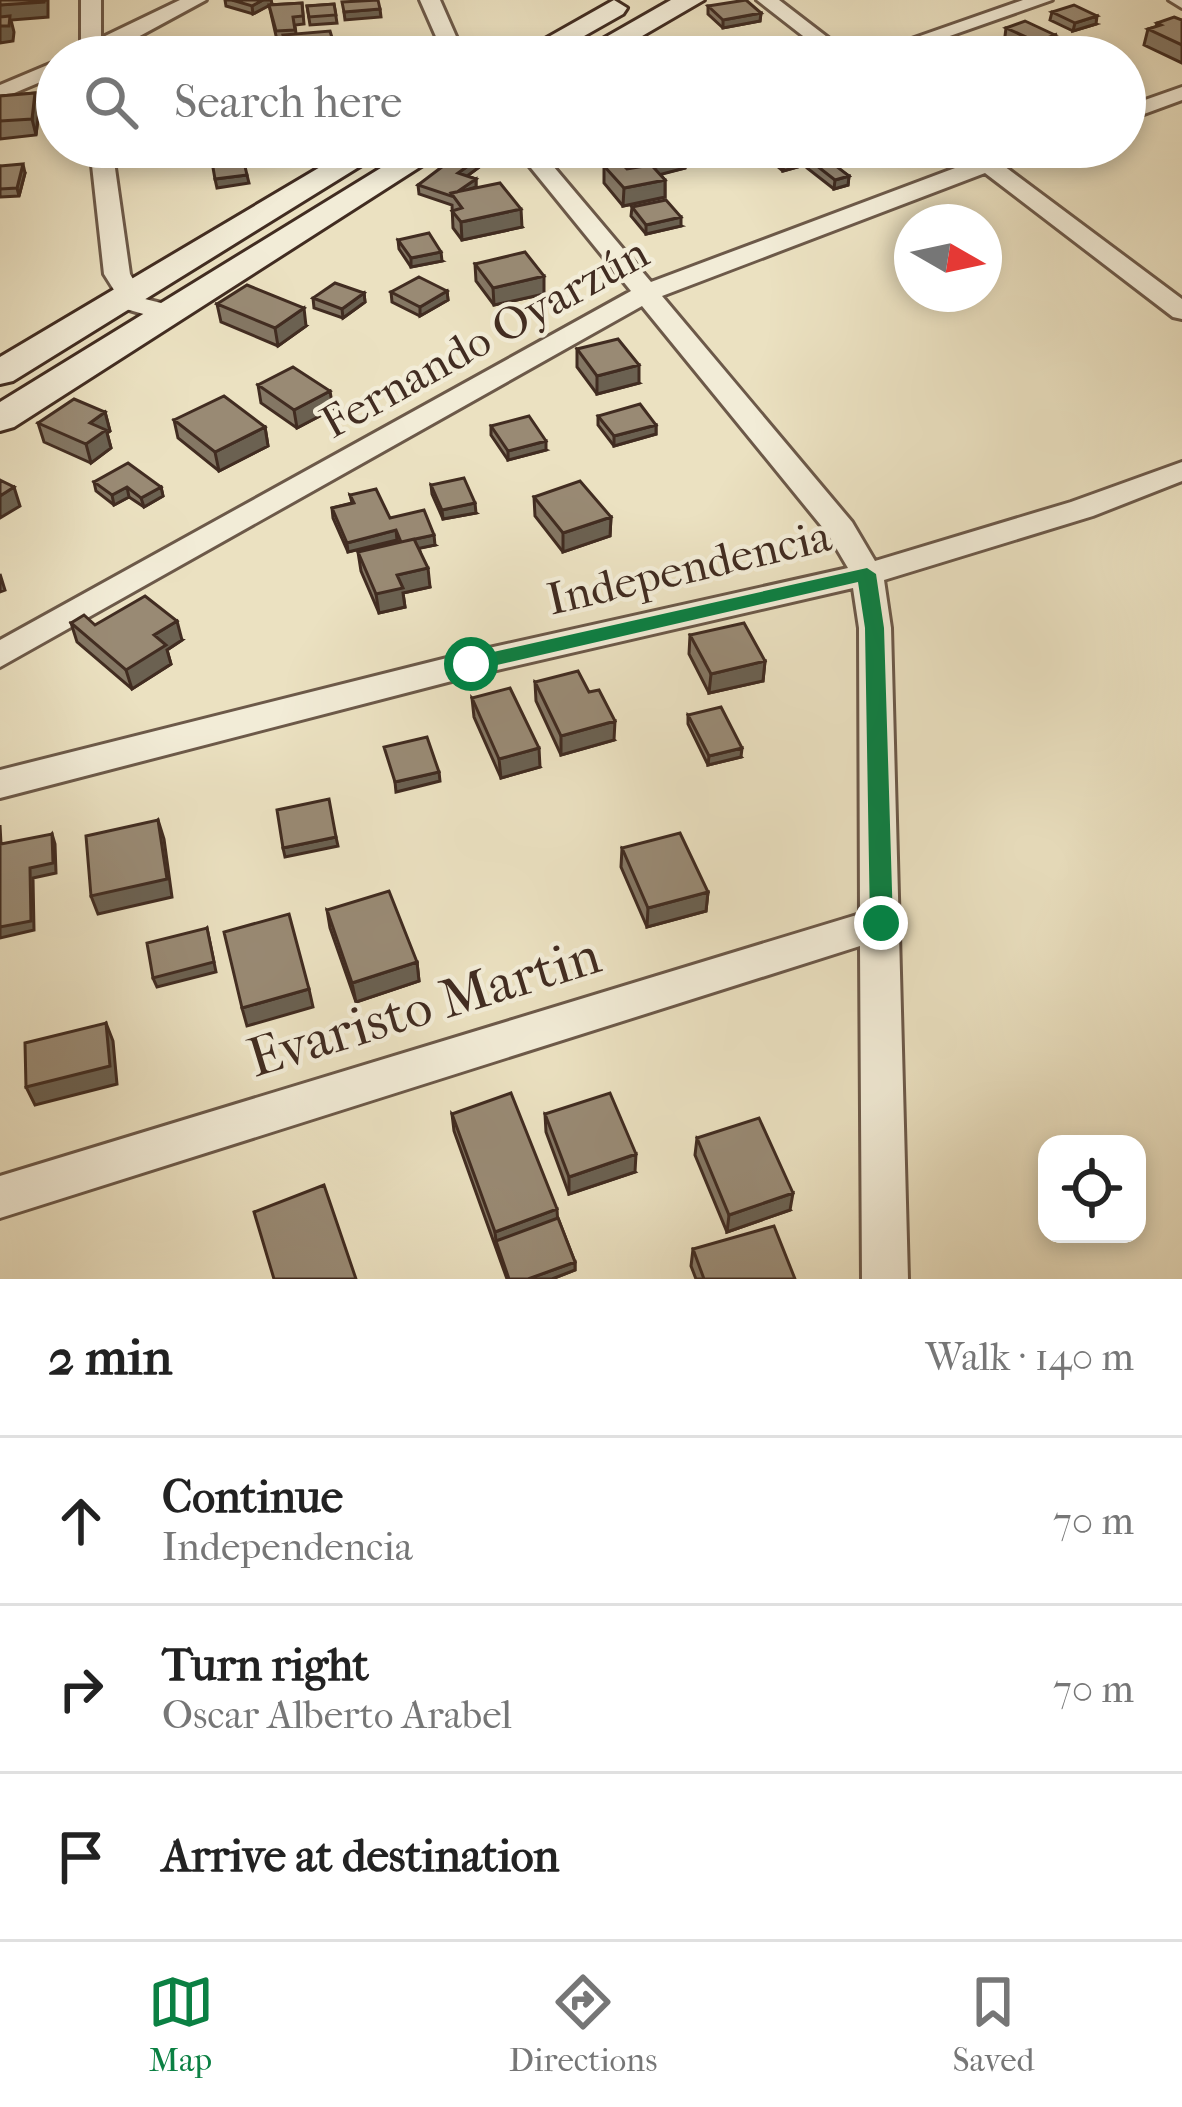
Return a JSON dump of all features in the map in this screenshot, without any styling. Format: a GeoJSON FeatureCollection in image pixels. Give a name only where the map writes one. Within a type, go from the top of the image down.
{"type":"FeatureCollection","features":[{"type":"Feature","properties":{"kind":"street"},"geometry":{"type":"LineString","coordinates":[[88,36],[91,0]]}},
{"type":"Feature","properties":{"kind":"street"},"geometry":{"type":"LineString","coordinates":[[124,36],[196,0]]}},
{"type":"Feature","properties":{"kind":"street"},"geometry":{"type":"LineString","coordinates":[[430,0],[446,36]]}},
{"type":"Feature","properties":{"kind":"street"},"geometry":{"type":"LineString","coordinates":[[564,36],[627,0]]}},
{"type":"Feature","properties":{"kind":"street"},"geometry":{"type":"LineString","coordinates":[[624,36],[692,0]]}},
{"type":"Feature","properties":{"kind":"street"},"geometry":{"type":"LineString","coordinates":[[767,0],[815,36]]}},
{"type":"Feature","properties":{"kind":"street"},"geometry":{"type":"LineString","coordinates":[[933,36],[1042,0]]}},
{"type":"Feature","properties":{"kind":"street"},"geometry":{"type":"LineString","coordinates":[[0,92],[36,76]]}},
{"type":"Feature","properties":{"kind":"street"},"geometry":{"type":"LineString","coordinates":[[1146,106],[1182,93]]}},
{"type":"Feature","properties":{"kind":"street"},"geometry":{"type":"LineString","coordinates":[[104,168],[117,274],[135,304],[168,313]]}},
{"type":"Feature","properties":{"kind":"street"},"geometry":{"type":"LineString","coordinates":[[0,373],[341,168]]}},
{"type":"Feature","properties":{"kind":"street"},"geometry":{"type":"LineString","coordinates":[[0,419],[402,168]]}},
{"type":"Feature","properties":{"kind":"street"},"geometry":{"type":"LineString","coordinates":[[543,168],[841,529],[867,574],[874,628],[885,1279]]}},
{"type":"Feature","properties":{"kind":"street","name":"Fernando Oyarzún"},"geometry":{"type":"LineString","coordinates":[[0,655],[648,292],[945,168]]}},
{"type":"Feature","properties":{"kind":"street"},"geometry":{"type":"LineString","coordinates":[[993,168],[1182,310]]}},
{"type":"Feature","properties":{"kind":"street","name":"Independencia"},"geometry":{"type":"LineString","coordinates":[[0,784],[471,664],[867,574],[1021,529],[1182,471]]}},
{"type":"Feature","properties":{"kind":"street","name":"Evaristo Martin"},"geometry":{"type":"LineString","coordinates":[[0,1197],[881,923]]}},
{"type":"Feature","properties":{"kind":"building"},"geometry":{"type":"Polygon","coordinates":[[[0,0],[44,0],[44,2],[0,5],[0,0]]]}},
{"type":"Feature","properties":{"kind":"building"},"geometry":{"type":"Polygon","coordinates":[[[232,0],[263,0],[252,6],[232,0]]]}},
{"type":"Feature","properties":{"kind":"building"},"geometry":{"type":"Polygon","coordinates":[[[378,0],[380,9],[344,12],[342,2],[378,0]]]}},
{"type":"Feature","properties":{"kind":"building"},"geometry":{"type":"Polygon","coordinates":[[[746,0],[761,13],[723,20],[708,6],[746,0]]]}},
{"type":"Feature","properties":{"kind":"building"},"geometry":{"type":"Polygon","coordinates":[[[302,3],[303,16],[293,17],[295,30],[276,31],[269,5],[302,3]]]}},
{"type":"Feature","properties":{"kind":"building"},"geometry":{"type":"Polygon","coordinates":[[[334,4],[336,15],[309,17],[307,6],[334,4]]]}},
{"type":"Feature","properties":{"kind":"building"},"geometry":{"type":"Polygon","coordinates":[[[1074,5],[1097,16],[1075,23],[1052,12],[1074,5]]]}},
{"type":"Feature","properties":{"kind":"building"},"geometry":{"type":"Polygon","coordinates":[[[1174,17],[1182,20],[1182,45],[1148,29],[1174,17]]]}},
{"type":"Feature","properties":{"kind":"building"},"geometry":{"type":"Polygon","coordinates":[[[1025,21],[1055,35],[1024,36],[1006,28],[1025,21]]]}},
{"type":"Feature","properties":{"kind":"building"},"geometry":{"type":"Polygon","coordinates":[[[330,31],[331,36],[283,36],[330,31]]]}},
{"type":"Feature","properties":{"kind":"building"},"geometry":{"type":"Polygon","coordinates":[[[35,93],[32,119],[0,121],[0,96],[35,93]]]}},
{"type":"Feature","properties":{"kind":"building"},"geometry":{"type":"Polygon","coordinates":[[[23,164],[17,188],[0,189],[0,166],[23,164]]]}},
{"type":"Feature","properties":{"kind":"building"},"geometry":{"type":"Polygon","coordinates":[[[213,168],[245,168],[247,175],[215,179],[213,168]]]}},
{"type":"Feature","properties":{"kind":"building"},"geometry":{"type":"Polygon","coordinates":[[[440,168],[465,168],[458,173],[476,179],[451,196],[418,185],[440,168]]]}},
{"type":"Feature","properties":{"kind":"building"},"geometry":{"type":"Polygon","coordinates":[[[606,168],[654,168],[665,180],[624,188],[606,168]]]}},
{"type":"Feature","properties":{"kind":"building"},"geometry":{"type":"Polygon","coordinates":[[[820,168],[839,168],[849,176],[835,180],[820,168]]]}},
{"type":"Feature","properties":{"kind":"building"},"geometry":{"type":"Polygon","coordinates":[[[500,183],[521,209],[461,222],[452,211],[462,208],[451,193],[500,183]]]}},
{"type":"Feature","properties":{"kind":"building"},"geometry":{"type":"Polygon","coordinates":[[[666,200],[681,217],[646,225],[632,207],[666,200]]]}},
{"type":"Feature","properties":{"kind":"building"},"geometry":{"type":"Polygon","coordinates":[[[429,233],[441,252],[411,258],[398,240],[429,233]]]}},
{"type":"Feature","properties":{"kind":"building"},"geometry":{"type":"Polygon","coordinates":[[[525,252],[544,276],[493,288],[475,264],[525,252]]]}},
{"type":"Feature","properties":{"kind":"building"},"geometry":{"type":"Polygon","coordinates":[[[419,277],[447,291],[420,307],[391,292],[419,277]]]}},
{"type":"Feature","properties":{"kind":"building"},"geometry":{"type":"Polygon","coordinates":[[[335,283],[364,293],[342,309],[313,298],[335,283]]]}},
{"type":"Feature","properties":{"kind":"building"},"geometry":{"type":"Polygon","coordinates":[[[247,285],[304,308],[275,328],[217,304],[247,285]]]}},
{"type":"Feature","properties":{"kind":"building"},"geometry":{"type":"Polygon","coordinates":[[[618,339],[639,365],[597,376],[577,349],[618,339]]]}},
{"type":"Feature","properties":{"kind":"building"},"geometry":{"type":"Polygon","coordinates":[[[293,367],[330,391],[294,410],[258,385],[293,367]]]}},
{"type":"Feature","properties":{"kind":"building"},"geometry":{"type":"Polygon","coordinates":[[[224,396],[265,427],[215,452],[174,420],[224,396]]]}},
{"type":"Feature","properties":{"kind":"building"},"geometry":{"type":"Polygon","coordinates":[[[74,399],[105,412],[90,423],[106,430],[86,444],[38,423],[74,399]]]}},
{"type":"Feature","properties":{"kind":"building"},"geometry":{"type":"Polygon","coordinates":[[[640,404],[656,425],[614,436],[598,416],[640,404]]]}},
{"type":"Feature","properties":{"kind":"building"},"geometry":{"type":"Polygon","coordinates":[[[529,416],[546,441],[508,451],[491,426],[529,416]]]}},
{"type":"Feature","properties":{"kind":"building"},"geometry":{"type":"Polygon","coordinates":[[[128,463],[161,487],[141,498],[127,487],[112,495],[94,482],[128,463]]]}},
{"type":"Feature","properties":{"kind":"building"},"geometry":{"type":"Polygon","coordinates":[[[464,478],[475,503],[442,510],[431,485],[464,478]]]}},
{"type":"Feature","properties":{"kind":"building"},"geometry":{"type":"Polygon","coordinates":[[[0,480],[14,487],[0,496],[0,480]]]}},
{"type":"Feature","properties":{"kind":"building"},"geometry":{"type":"Polygon","coordinates":[[[580,481],[611,517],[563,533],[534,497],[580,481]]]}},
{"type":"Feature","properties":{"kind":"building"},"geometry":{"type":"Polygon","coordinates":[[[376,489],[390,518],[424,510],[434,535],[401,542],[396,530],[347,543],[332,508],[354,503],[350,495],[376,489]]]}},
{"type":"Feature","properties":{"kind":"building"},"geometry":{"type":"Polygon","coordinates":[[[414,539],[428,568],[397,575],[403,588],[376,594],[358,552],[414,539]]]}},
{"type":"Feature","properties":{"kind":"building"},"geometry":{"type":"Polygon","coordinates":[[[145,596],[177,621],[154,635],[166,645],[126,670],[71,623],[84,615],[95,625],[145,596]]]}},
{"type":"Feature","properties":{"kind":"building"},"geometry":{"type":"Polygon","coordinates":[[[744,623],[765,661],[711,674],[690,635],[744,623]]]}},
{"type":"Feature","properties":{"kind":"building"},"geometry":{"type":"Polygon","coordinates":[[[578,671],[589,692],[599,690],[615,721],[561,736],[535,682],[578,671]]]}},
{"type":"Feature","properties":{"kind":"building"},"geometry":{"type":"Polygon","coordinates":[[[510,688],[539,748],[499,759],[472,698],[510,688]]]}},
{"type":"Feature","properties":{"kind":"building"},"geometry":{"type":"Polygon","coordinates":[[[721,707],[742,748],[709,756],[688,715],[721,707]]]}},
{"type":"Feature","properties":{"kind":"building"},"geometry":{"type":"Polygon","coordinates":[[[427,737],[439,772],[395,782],[384,747],[427,737]]]}},
{"type":"Feature","properties":{"kind":"building"},"geometry":{"type":"Polygon","coordinates":[[[329,799],[336,837],[283,848],[277,810],[329,799]]]}},
{"type":"Feature","properties":{"kind":"building"},"geometry":{"type":"Polygon","coordinates":[[[158,820],[167,879],[91,896],[86,836],[158,820]]]}},
{"type":"Feature","properties":{"kind":"building"},"geometry":{"type":"Polygon","coordinates":[[[0,825],[1,844],[52,834],[53,863],[30,868],[31,921],[0,927],[0,825]]]}},
{"type":"Feature","properties":{"kind":"building"},"geometry":{"type":"Polygon","coordinates":[[[680,833],[708,892],[648,908],[622,848],[680,833]]]}},
{"type":"Feature","properties":{"kind":"building"},"geometry":{"type":"Polygon","coordinates":[[[389,891],[417,962],[352,983],[327,910],[389,891]]]}},
{"type":"Feature","properties":{"kind":"building"},"geometry":{"type":"Polygon","coordinates":[[[289,914],[309,989],[242,1008],[224,932],[289,914]]]}},
{"type":"Feature","properties":{"kind":"building"},"geometry":{"type":"Polygon","coordinates":[[[207,928],[214,962],[153,978],[147,943],[207,928]]]}},
{"type":"Feature","properties":{"kind":"building"},"geometry":{"type":"Polygon","coordinates":[[[106,1023],[110,1066],[26,1087],[25,1043],[106,1023]]]}},
{"type":"Feature","properties":{"kind":"building"},"geometry":{"type":"Polygon","coordinates":[[[511,1093],[557,1209],[495,1232],[452,1114],[511,1093]]]}},
{"type":"Feature","properties":{"kind":"building"},"geometry":{"type":"Polygon","coordinates":[[[610,1093],[636,1154],[569,1177],[545,1114],[610,1093]]]}},
{"type":"Feature","properties":{"kind":"building"},"geometry":{"type":"Polygon","coordinates":[[[759,1118],[793,1193],[729,1215],[697,1138],[759,1118]]]}},
{"type":"Feature","properties":{"kind":"building"},"geometry":{"type":"Polygon","coordinates":[[[324,1185],[356,1279],[274,1279],[254,1212],[324,1185]]]}},
{"type":"Feature","properties":{"kind":"building"},"geometry":{"type":"Polygon","coordinates":[[[558,1218],[575,1262],[528,1279],[509,1279],[496,1241],[558,1218]]]}},
{"type":"Feature","properties":{"kind":"building"},"geometry":{"type":"Polygon","coordinates":[[[774,1226],[795,1279],[704,1279],[693,1249],[774,1226]]]}},
{"type":"Feature","properties":{"kind":"route"},"geometry":{"type":"LineString","coordinates":[[471,664],[867,574],[874,628],[881,923]]}}]}
